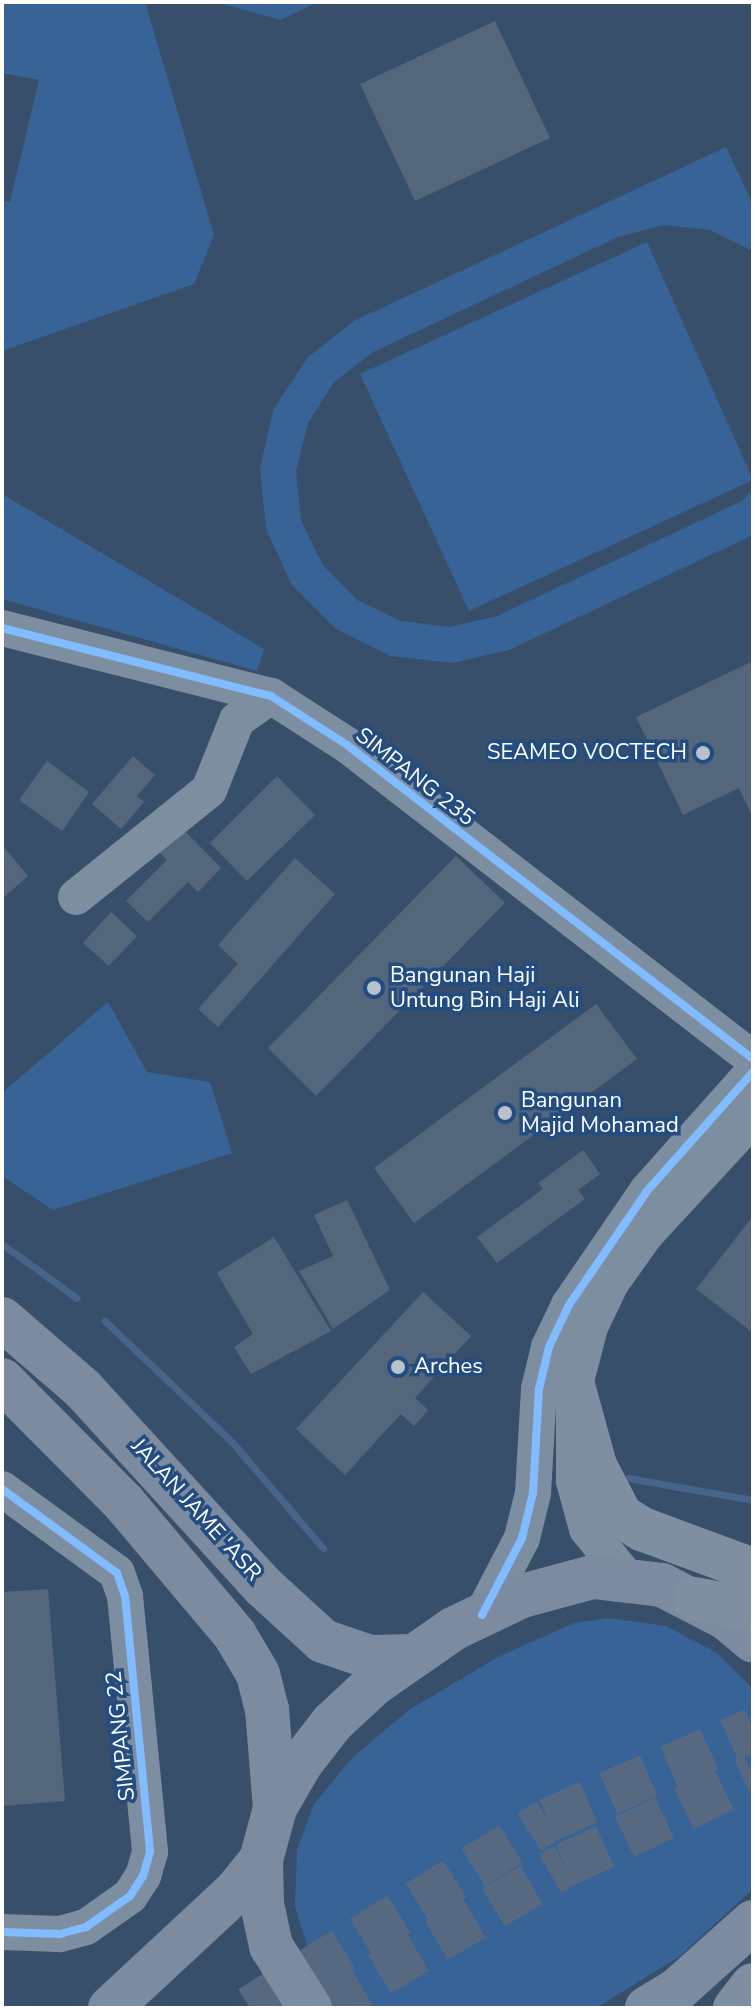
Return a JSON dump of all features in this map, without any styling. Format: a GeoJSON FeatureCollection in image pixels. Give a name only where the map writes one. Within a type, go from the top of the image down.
{"type":"FeatureCollection","features":[{"type":"Feature","properties":{"kind":"highway"},"geometry":{"type":"LineString","coordinates":[[574,1389],[595,1466],[621,1516],[642,1529],[753,1570]]}},
{"type":"Feature","properties":{"kind":"highway"},"geometry":{"type":"LineString","coordinates":[[695,1599],[753,1610]]}},
{"type":"Feature","properties":{"kind":"highway"},"geometry":{"type":"LineString","coordinates":[[735,2008],[753,1985]]}},
{"type":"Feature","properties":{"kind":"main road","name":"JALAN JAME 'ASR"},"geometry":{"type":"LineString","coordinates":[[2,1319],[83,1389],[264,1587],[323,1641],[370,1657],[410,1656]]}},
{"type":"Feature","properties":{"kind":"main road"},"geometry":{"type":"LineString","coordinates":[[2,1380],[124,1503],[235,1635],[258,1674],[267,1709],[275,1808]]}},
{"type":"Feature","properties":{"kind":"main road"},"geometry":{"type":"LineString","coordinates":[[310,2008],[271,1946],[262,1904],[261,1860],[275,1808],[332,1723],[410,1656],[482,1615],[557,1584],[627,1578],[695,1599],[753,1641]]}},
{"type":"Feature","properties":{"kind":"main road"},"geometry":{"type":"LineString","coordinates":[[110,2008],[235,1892],[261,1860]]}},
{"type":"Feature","properties":{"kind":"main road"},"geometry":{"type":"LineString","coordinates":[[647,2008],[677,1990],[753,1922]]}},
{"type":"Feature","properties":{"kind":"main road"},"geometry":{"type":"LineString","coordinates":[[701,2008],[753,1944]]}},
{"type":"Feature","properties":{"kind":"street","name":"SIMPANG 235"},"geometry":{"type":"LineString","coordinates":[[2,628],[271,696],[347,745],[753,1059]]}},
{"type":"Feature","properties":{"kind":"street"},"geometry":{"type":"LineString","coordinates":[[76,897],[209,790],[237,720],[271,696]]}},
{"type":"Feature","properties":{"kind":"street"},"geometry":{"type":"LineString","coordinates":[[482,1615],[522,1538],[533,1493],[539,1389],[549,1347],[569,1305],[647,1191],[753,1072]]}},
{"type":"Feature","properties":{"kind":"street"},"geometry":{"type":"LineString","coordinates":[[627,1578],[600,1550],[579,1506],[571,1445],[574,1389],[590,1327],[611,1283],[685,1187],[753,1118]]}},
{"type":"Feature","properties":{"kind":"street","name":"SIMPANG 22"},"geometry":{"type":"LineString","coordinates":[[2,1489],[117,1573],[125,1596],[150,1852],[143,1876],[130,1896],[86,1927],[59,1934],[2,1932]]}},
{"type":"Feature","properties":{"kind":"shaded area"},"geometry":{"type":"Polygon","coordinates":[[[2,2],[145,2],[214,235],[194,284],[2,351],[2,201],[10,202],[39,80],[2,73],[2,2]]]}},
{"type":"Feature","properties":{"kind":"shaded area"},"geometry":{"type":"Polygon","coordinates":[[[216,2],[318,2],[280,20],[216,2]]]}},
{"type":"Feature","properties":{"kind":"shaded area"},"geometry":{"type":"Polygon","coordinates":[[[726,147],[753,205],[753,251],[710,230],[663,225],[618,237],[373,352],[334,382],[308,423],[296,471],[301,520],[322,564],[357,600],[401,621],[450,627],[497,616],[742,501],[753,490],[753,535],[509,650],[452,663],[391,656],[336,629],[292,585],[266,529],[260,468],[274,408],[308,357],[354,321],[726,147]]]}},
{"type":"Feature","properties":{"kind":"shaded area"},"geometry":{"type":"Polygon","coordinates":[[[647,242],[753,480],[469,611],[360,374],[647,242]]]}},
{"type":"Feature","properties":{"kind":"shaded area"},"geometry":{"type":"Polygon","coordinates":[[[2,494],[264,649],[257,671],[2,599],[2,494]]]}},
{"type":"Feature","properties":{"kind":"shaded area"},"geometry":{"type":"Polygon","coordinates":[[[108,1002],[147,1072],[210,1082],[232,1153],[53,1210],[2,1176],[2,1093],[108,1002]]]}},
{"type":"Feature","properties":{"kind":"shaded area"},"geometry":{"type":"Polygon","coordinates":[[[608,1618],[666,1626],[717,1653],[753,1689],[753,1889],[679,1957],[596,2008],[348,2008],[312,1961],[295,1907],[297,1850],[314,1804],[352,1758],[409,1710],[498,1657],[574,1623],[608,1618]]]}},
{"type":"Feature","properties":{"kind":"building"},"geometry":{"type":"Polygon","coordinates":[[[495,21],[550,138],[415,201],[360,84],[495,21]]]}},
{"type":"Feature","properties":{"kind":"building","name":"SEAMEO VOCTECH"},"geometry":{"type":"Polygon","coordinates":[[[753,661],[753,818],[739,788],[683,815],[636,717],[753,661]]]}},
{"type":"Feature","properties":{"kind":"building"},"geometry":{"type":"Polygon","coordinates":[[[133,756],[155,775],[137,796],[144,802],[121,829],[92,804],[133,756]]]}},
{"type":"Feature","properties":{"kind":"building"},"geometry":{"type":"Polygon","coordinates":[[[47,761],[89,792],[62,831],[19,800],[47,761]]]}},
{"type":"Feature","properties":{"kind":"building"},"geometry":{"type":"Polygon","coordinates":[[[277,776],[315,815],[247,881],[210,843],[277,776]]]}},
{"type":"Feature","properties":{"kind":"building"},"geometry":{"type":"Polygon","coordinates":[[[183,829],[221,868],[198,892],[188,882],[148,922],[126,901],[167,860],[159,852],[183,829]]]}},
{"type":"Feature","properties":{"kind":"building"},"geometry":{"type":"Polygon","coordinates":[[[2,845],[28,876],[2,899],[2,845]]]}},
{"type":"Feature","properties":{"kind":"building","name":"Bangunan Haji Untung Bin Haji Ali"},"geometry":{"type":"Polygon","coordinates":[[[456,856],[505,903],[316,1096],[268,1048],[456,856]]]}},
{"type":"Feature","properties":{"kind":"building"},"geometry":{"type":"Polygon","coordinates":[[[295,858],[335,894],[218,1027],[198,1009],[238,964],[218,945],[295,858]]]}},
{"type":"Feature","properties":{"kind":"building"},"geometry":{"type":"Polygon","coordinates":[[[111,912],[137,936],[109,966],[83,943],[111,912]]]}},
{"type":"Feature","properties":{"kind":"building","name":"Bangunan Majid Mohamad"},"geometry":{"type":"Polygon","coordinates":[[[596,1004],[637,1059],[414,1223],[374,1168],[596,1004]]]}},
{"type":"Feature","properties":{"kind":"building"},"geometry":{"type":"Polygon","coordinates":[[[583,1150],[600,1174],[578,1190],[585,1199],[497,1263],[477,1237],[543,1189],[538,1183],[583,1150]]]}},
{"type":"Feature","properties":{"kind":"building"},"geometry":{"type":"Polygon","coordinates":[[[347,1200],[390,1290],[333,1329],[299,1271],[333,1256],[314,1215],[347,1200]]]}},
{"type":"Feature","properties":{"kind":"building"},"geometry":{"type":"Polygon","coordinates":[[[753,1216],[753,1333],[696,1289],[753,1216]]]}},
{"type":"Feature","properties":{"kind":"building"},"geometry":{"type":"Polygon","coordinates":[[[274,1237],[331,1331],[251,1374],[234,1347],[253,1334],[217,1273],[274,1237]]]}},
{"type":"Feature","properties":{"kind":"building","name":"Arches"},"geometry":{"type":"Polygon","coordinates":[[[423,1292],[471,1336],[415,1398],[428,1410],[414,1426],[401,1414],[345,1475],[296,1429],[423,1292]]]}},
{"type":"Feature","properties":{"kind":"building"},"geometry":{"type":"Polygon","coordinates":[[[48,1589],[65,1801],[2,1806],[2,1592],[48,1589]]]}},
{"type":"Feature","properties":{"kind":"waterway"},"geometry":{"type":"LineString","coordinates":[[2,1244],[77,1298]]}},
{"type":"Feature","properties":{"kind":"waterway"},"geometry":{"type":"LineString","coordinates":[[105,1321],[232,1442],[323,1548]]}},
{"type":"Feature","properties":{"kind":"waterway"},"geometry":{"type":"LineString","coordinates":[[628,1478],[753,1500]]}},
{"type":"Feature","properties":{"kind":"tunnel"},"geometry":{"type":"LineString","coordinates":[[250,2008],[548,1820],[753,1730]]}},
{"type":"Feature","properties":{"kind":"tunnel"},"geometry":{"type":"LineString","coordinates":[[323,2008],[565,1865],[753,1776]]}},
{"type":"Feature","properties":{"kind":"cycle path"},"geometry":{"type":"LineString","coordinates":[[2,628],[271,696],[347,745],[753,1059]]}},
{"type":"Feature","properties":{"kind":"cycle path"},"geometry":{"type":"LineString","coordinates":[[482,1615],[522,1538],[533,1493],[539,1389],[549,1347],[569,1305],[647,1191],[753,1072]]}},
{"type":"Feature","properties":{"kind":"cycle path"},"geometry":{"type":"LineString","coordinates":[[2,1489],[117,1573],[125,1596],[150,1852],[143,1876],[130,1896],[86,1927],[59,1934],[2,1932]]}},
{"type":"Feature","properties":{"kind":"place","name":"SEAMEO VOCTECH"},"geometry":{"type":"Point","coordinates":[703,753]}},
{"type":"Feature","properties":{"kind":"place","name":"Bangunan Haji Untung Bin Haji Ali"},"geometry":{"type":"Point","coordinates":[374,988]}},
{"type":"Feature","properties":{"kind":"place","name":"Bangunan Majid Mohamad"},"geometry":{"type":"Point","coordinates":[505,1113]}},
{"type":"Feature","properties":{"kind":"place","name":"Arches"},"geometry":{"type":"Point","coordinates":[398,1367]}}]}
